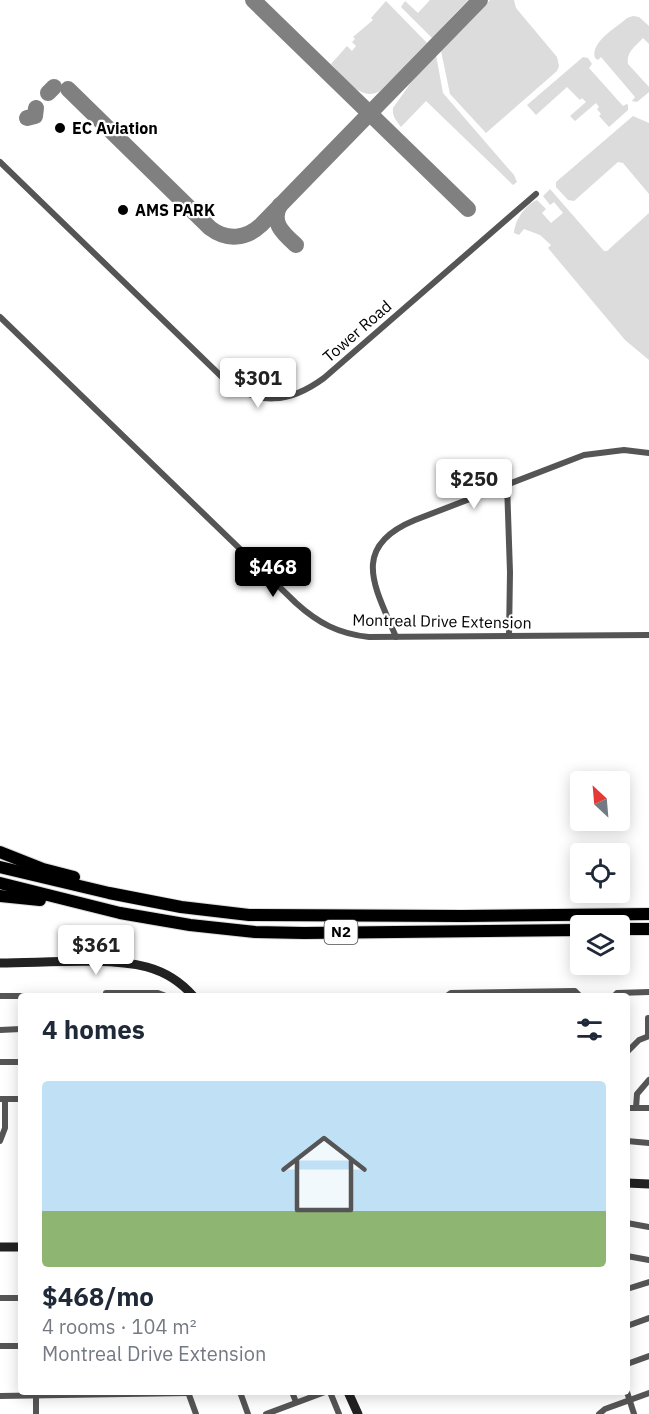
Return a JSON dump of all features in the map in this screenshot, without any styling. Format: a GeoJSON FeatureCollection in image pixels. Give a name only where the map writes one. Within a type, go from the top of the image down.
{"type":"FeatureCollection","features":[{"type":"Feature","properties":{"kind":"highway"},"geometry":{"type":"LineString","coordinates":[[0,852],[54,872],[167,899],[181,907]]}},
{"type":"Feature","properties":{"kind":"highway","name":"N2"},"geometry":{"type":"LineString","coordinates":[[0,867],[109,894],[181,907],[249,915],[649,914]]}},
{"type":"Feature","properties":{"kind":"highway","name":"N2"},"geometry":{"type":"LineString","coordinates":[[0,883],[104,909],[190,925],[274,933],[570,930]]}},
{"type":"Feature","properties":{"kind":"highway"},"geometry":{"type":"LineString","coordinates":[[0,896],[104,909]]}},
{"type":"Feature","properties":{"kind":"highway"},"geometry":{"type":"LineString","coordinates":[[630,929],[649,929]]}},
{"type":"Feature","properties":{"kind":"main road"},"geometry":{"type":"LineString","coordinates":[[0,963],[86,962],[137,965],[169,976],[189,993]]}},
{"type":"Feature","properties":{"kind":"main road"},"geometry":{"type":"LineString","coordinates":[[630,1183],[649,1184]]}},
{"type":"Feature","properties":{"kind":"main road"},"geometry":{"type":"LineString","coordinates":[[0,1247],[18,1247]]}},
{"type":"Feature","properties":{"kind":"main road"},"geometry":{"type":"LineString","coordinates":[[349,1395],[358,1414]]}},
{"type":"Feature","properties":{"kind":"street","name":"Tower Road"},"geometry":{"type":"LineString","coordinates":[[0,162],[224,380],[247,394],[268,399],[290,397],[304,392],[324,378],[536,194]]}},
{"type":"Feature","properties":{"kind":"street","name":"Montreal Drive Extension"},"geometry":{"type":"LineString","coordinates":[[0,317],[306,612],[327,627],[352,635],[396,637],[649,635]]}},
{"type":"Feature","properties":{"kind":"street"},"geometry":{"type":"LineString","coordinates":[[396,637],[373,576],[374,560],[381,541],[398,527],[584,455],[624,450],[649,453]]}},
{"type":"Feature","properties":{"kind":"street"},"geometry":{"type":"LineString","coordinates":[[507,484],[510,572],[509,636]]}},
{"type":"Feature","properties":{"kind":"street"},"geometry":{"type":"LineString","coordinates":[[105,991],[122,993]]}},
{"type":"Feature","properties":{"kind":"street"},"geometry":{"type":"LineString","coordinates":[[557,993],[576,991],[578,993]]}},
{"type":"Feature","properties":{"kind":"street"},"geometry":{"type":"LineString","coordinates":[[630,993],[649,993]]}},
{"type":"Feature","properties":{"kind":"street"},"geometry":{"type":"LineString","coordinates":[[0,996],[18,996]]}},
{"type":"Feature","properties":{"kind":"street"},"geometry":{"type":"LineString","coordinates":[[630,1049],[641,1038],[649,1036],[648,1018]]}},
{"type":"Feature","properties":{"kind":"street"},"geometry":{"type":"LineString","coordinates":[[0,1030],[18,1029]]}},
{"type":"Feature","properties":{"kind":"street"},"geometry":{"type":"LineString","coordinates":[[630,1043],[633,1046]]}},
{"type":"Feature","properties":{"kind":"street"},"geometry":{"type":"LineString","coordinates":[[0,1062],[18,1062]]}},
{"type":"Feature","properties":{"kind":"street"},"geometry":{"type":"LineString","coordinates":[[636,1108],[637,1094],[649,1080]]}},
{"type":"Feature","properties":{"kind":"street"},"geometry":{"type":"LineString","coordinates":[[0,1141],[3,1099]]}},
{"type":"Feature","properties":{"kind":"street"},"geometry":{"type":"LineString","coordinates":[[630,1108],[649,1108]]}},
{"type":"Feature","properties":{"kind":"street"},"geometry":{"type":"LineString","coordinates":[[630,1142],[649,1143]]}},
{"type":"Feature","properties":{"kind":"street"},"geometry":{"type":"LineString","coordinates":[[630,1223],[649,1227]]}},
{"type":"Feature","properties":{"kind":"street"},"geometry":{"type":"LineString","coordinates":[[630,1257],[649,1260]]}},
{"type":"Feature","properties":{"kind":"street"},"geometry":{"type":"LineString","coordinates":[[630,1288],[649,1281]]}},
{"type":"Feature","properties":{"kind":"street"},"geometry":{"type":"LineString","coordinates":[[0,1298],[18,1298]]}},
{"type":"Feature","properties":{"kind":"street"},"geometry":{"type":"LineString","coordinates":[[630,1325],[649,1318]]}},
{"type":"Feature","properties":{"kind":"street"},"geometry":{"type":"LineString","coordinates":[[0,1346],[18,1346]]}},
{"type":"Feature","properties":{"kind":"street"},"geometry":{"type":"LineString","coordinates":[[630,1363],[649,1356]]}},
{"type":"Feature","properties":{"kind":"street"},"geometry":{"type":"LineString","coordinates":[[601,1412],[649,1393]]}},
{"type":"Feature","properties":{"kind":"street"},"geometry":{"type":"LineString","coordinates":[[0,1396],[18,1394]]}},
{"type":"Feature","properties":{"kind":"street"},"geometry":{"type":"LineString","coordinates":[[36,1395],[36,1414]]}},
{"type":"Feature","properties":{"kind":"street"},"geometry":{"type":"LineString","coordinates":[[190,1395],[196,1414]]}},
{"type":"Feature","properties":{"kind":"street"},"geometry":{"type":"LineString","coordinates":[[241,1395],[248,1414]]}},
{"type":"Feature","properties":{"kind":"street"},"geometry":{"type":"LineString","coordinates":[[293,1395],[296,1402]]}},
{"type":"Feature","properties":{"kind":"street"},"geometry":{"type":"LineString","coordinates":[[266,1414],[316,1395]]}},
{"type":"Feature","properties":{"kind":"street"},"geometry":{"type":"LineString","coordinates":[[331,1395],[339,1414]]}},
{"type":"Feature","properties":{"kind":"street"},"geometry":{"type":"LineString","coordinates":[[628,1395],[634,1414]]}},
{"type":"Feature","properties":{"kind":"shaded area"},"geometry":{"type":"Polygon","coordinates":[[[430,0],[468,0],[432,38],[401,7],[405,1],[418,13],[430,0]]]}},
{"type":"Feature","properties":{"kind":"shaded area"},"geometry":{"type":"Polygon","coordinates":[[[490,0],[514,0],[516,8],[557,57],[559,66],[557,71],[486,133],[450,94],[441,51],[490,0]]]}},
{"type":"Feature","properties":{"kind":"shaded area"},"geometry":{"type":"Polygon","coordinates":[[[386,1],[427,43],[380,91],[366,94],[347,81],[331,64],[347,46],[352,51],[356,46],[352,42],[355,39],[353,37],[373,20],[371,18],[386,1]]]}},
{"type":"Feature","properties":{"kind":"shaded area"},"geometry":{"type":"Polygon","coordinates":[[[639,17],[649,26],[649,44],[643,38],[632,50],[628,60],[628,64],[649,87],[649,92],[637,102],[632,101],[635,97],[601,57],[598,60],[595,58],[594,52],[605,36],[627,18],[639,17]]]}},
{"type":"Feature","properties":{"kind":"shaded area"},"geometry":{"type":"Polygon","coordinates":[[[436,55],[443,93],[514,175],[517,182],[513,185],[426,101],[401,127],[396,120],[393,108],[412,81],[436,55]]]}},
{"type":"Feature","properties":{"kind":"shaded area"},"geometry":{"type":"Polygon","coordinates":[[[583,57],[588,58],[592,64],[589,68],[623,106],[628,105],[628,110],[609,127],[599,116],[601,114],[596,103],[575,121],[570,116],[586,102],[582,98],[580,100],[567,87],[536,115],[527,105],[583,57]]]}},
{"type":"Feature","properties":{"kind":"shaded area"},"geometry":{"type":"Polygon","coordinates":[[[633,116],[649,123],[649,194],[623,163],[618,162],[574,201],[568,200],[556,187],[556,182],[633,116]]]}},
{"type":"Feature","properties":{"kind":"shaded area"},"geometry":{"type":"Polygon","coordinates":[[[550,189],[604,251],[607,251],[649,213],[649,360],[625,340],[548,248],[551,245],[540,235],[524,229],[519,235],[514,233],[521,214],[528,205],[537,200],[546,209],[542,213],[551,223],[563,213],[554,202],[550,205],[543,196],[550,189]]]}},
{"type":"Feature","properties":{"kind":"taxiway"},"geometry":{"type":"LineString","coordinates":[[253,0],[468,209]]}},
{"type":"Feature","properties":{"kind":"taxiway"},"geometry":{"type":"LineString","coordinates":[[68,89],[210,228],[223,235],[243,236],[261,225],[480,0]]}},
{"type":"Feature","properties":{"kind":"taxiway"},"geometry":{"type":"LineString","coordinates":[[48,93],[54,87]]}},
{"type":"Feature","properties":{"kind":"taxiway"},"geometry":{"type":"LineString","coordinates":[[27,118],[35,116],[36,108]]}},
{"type":"Feature","properties":{"kind":"taxiway"},"geometry":{"type":"LineString","coordinates":[[280,205],[277,211],[278,223],[283,232],[296,245]]}},
{"type":"Feature","properties":{"kind":"place","name":"EC Aviation"},"geometry":{"type":"Point","coordinates":[60,128]}},
{"type":"Feature","properties":{"kind":"place","name":"AMS PARK"},"geometry":{"type":"Point","coordinates":[123,210]}}]}
